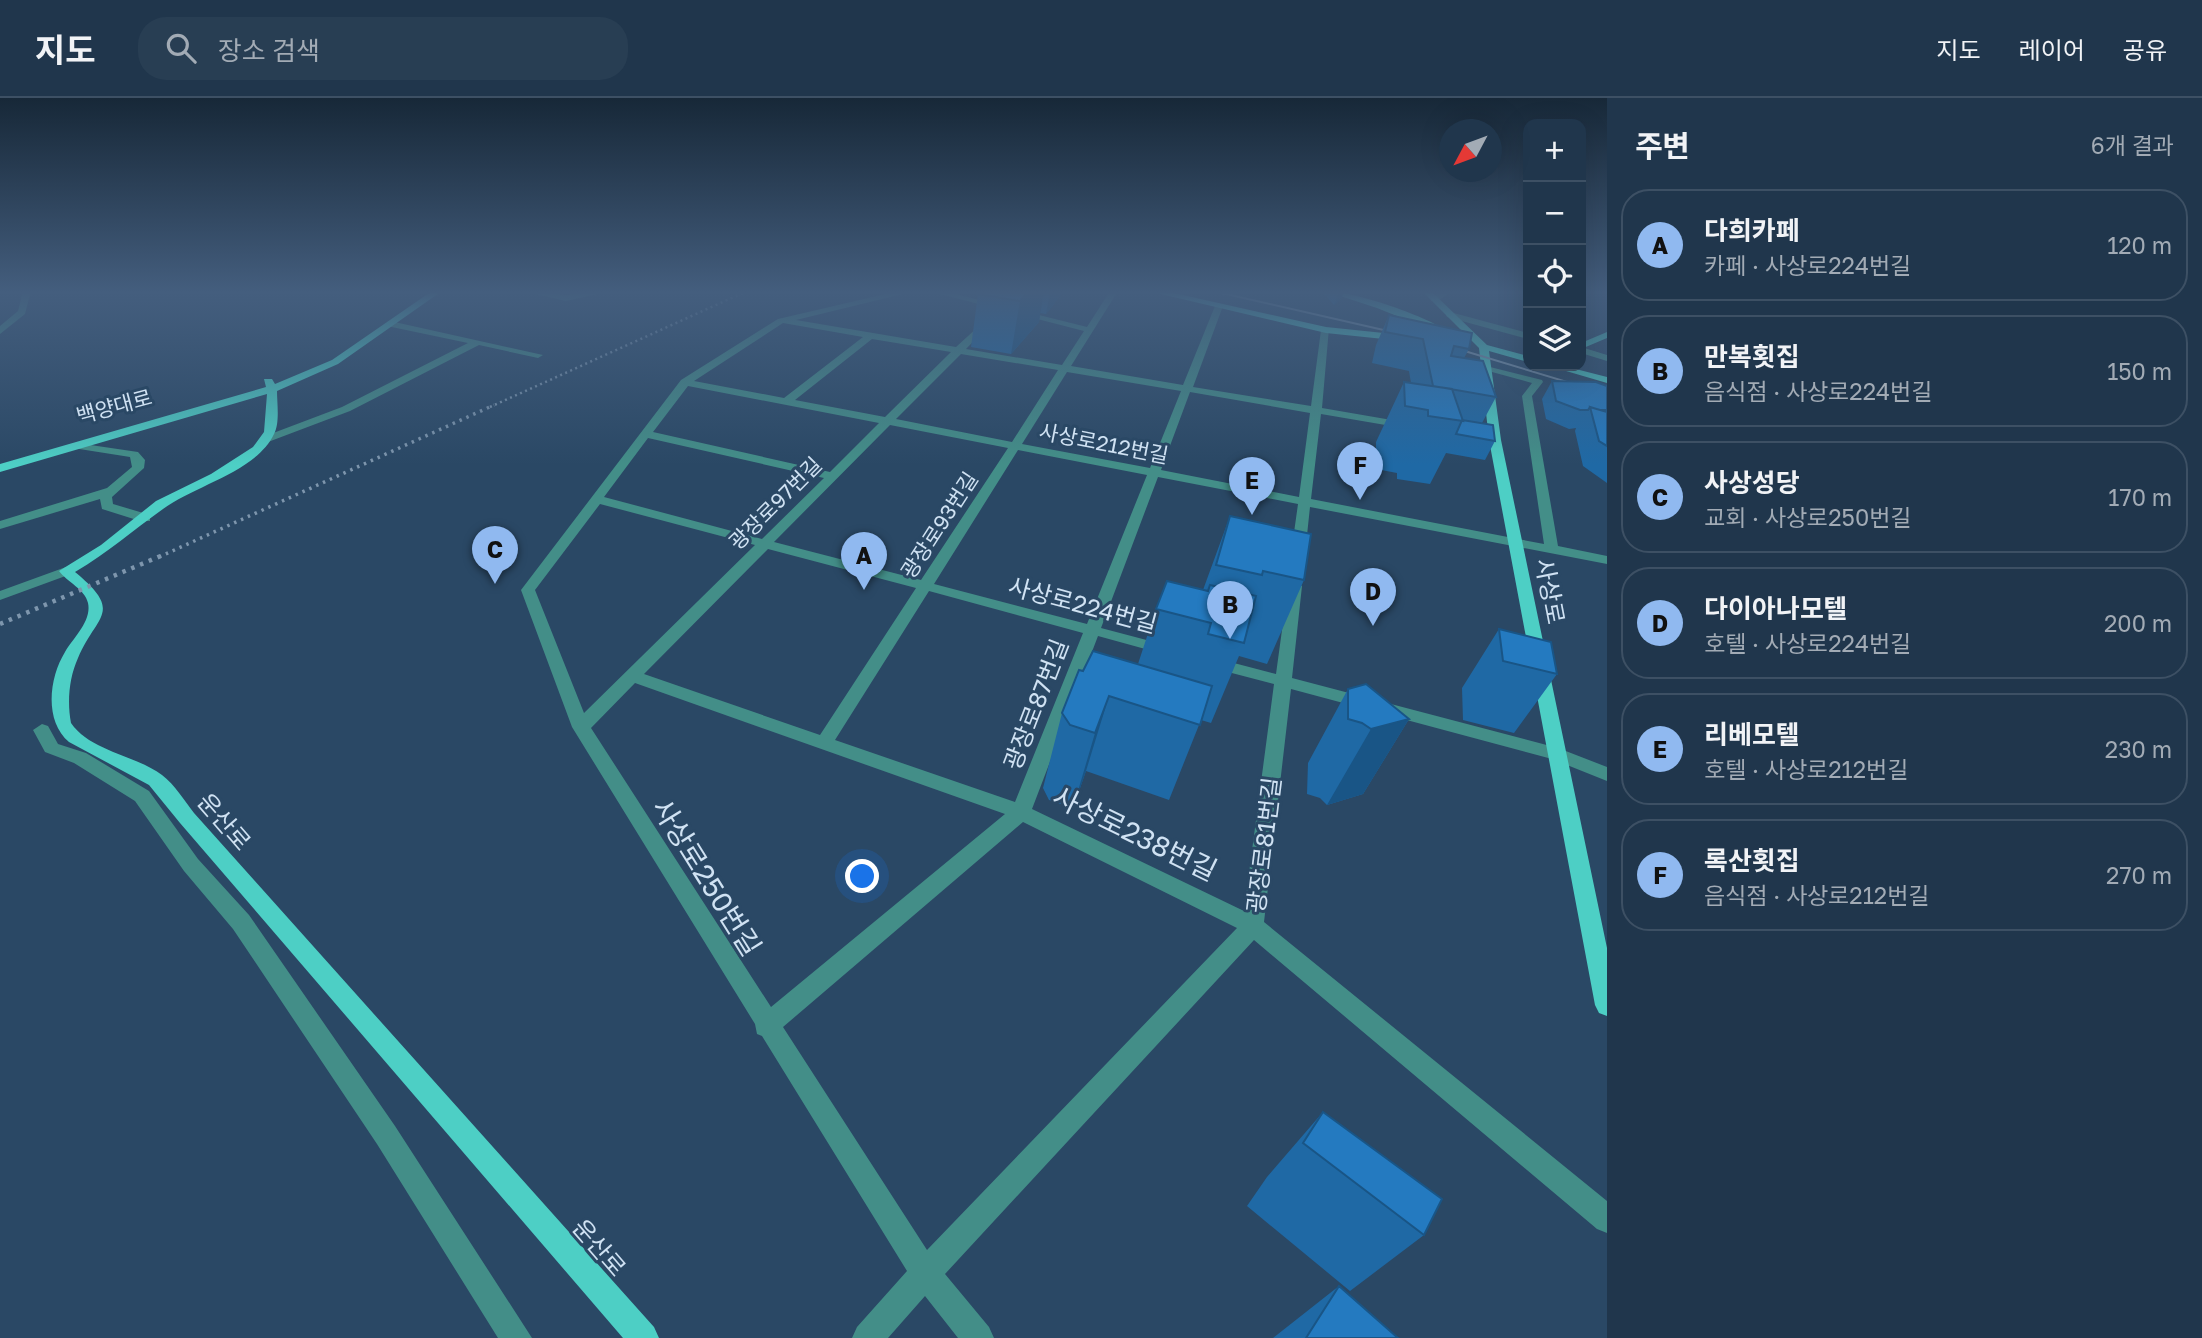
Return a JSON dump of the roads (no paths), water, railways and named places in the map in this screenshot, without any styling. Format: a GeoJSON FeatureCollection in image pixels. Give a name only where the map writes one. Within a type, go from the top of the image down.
{"type":"FeatureCollection","features":[{"type":"Feature","properties":{"kind":"main road","name":"백양대로"},"geometry":{"type":"LineString","coordinates":[[0,457],[270,385],[334,349]]}},
{"type":"Feature","properties":{"kind":"main road","name":"백양대로"},"geometry":{"type":"LineString","coordinates":[[0,468],[270,385],[335,362],[354,349]]}},
{"type":"Feature","properties":{"kind":"main road","name":"사상로"},"geometry":{"type":"LineString","coordinates":[[1478,349],[1486,369],[1488,439],[1516,542],[1607,1005]]}},
{"type":"Feature","properties":{"kind":"main road"},"geometry":{"type":"LineString","coordinates":[[1488,349],[1523,358]]}},
{"type":"Feature","properties":{"kind":"main road"},"geometry":{"type":"LineString","coordinates":[[1573,371],[1607,380]]}},
{"type":"Feature","properties":{"kind":"main road"},"geometry":{"type":"LineString","coordinates":[[65,571],[106,548],[161,504],[236,464],[257,449],[270,432],[270,385]]}},
{"type":"Feature","properties":{"kind":"main road","name":"운산로"},"geometry":{"type":"LineString","coordinates":[[65,571],[93,597],[96,605],[96,613],[78,642],[64,674],[61,692],[62,725],[68,735],[139,768],[158,781],[187,818],[643,1338]]}},
{"type":"Feature","properties":{"kind":"street"},"geometry":{"type":"LineString","coordinates":[[264,440],[346,409],[464,349]]}},
{"type":"Feature","properties":{"kind":"street"},"geometry":{"type":"LineString","coordinates":[[506,349],[538,355]]}},
{"type":"Feature","properties":{"kind":"street","name":"사상로250번길"},"geometry":{"type":"LineString","coordinates":[[737,349],[685,382],[528,590],[581,727],[766,1026],[925,1273],[978,1338]]}},
{"type":"Feature","properties":{"kind":"street"},"geometry":{"type":"LineString","coordinates":[[787,401],[854,349]]}},
{"type":"Feature","properties":{"kind":"street"},"geometry":{"type":"LineString","coordinates":[[951,349],[1426,429]]}},
{"type":"Feature","properties":{"kind":"street","name":"광장로93번길"},"geometry":{"type":"LineString","coordinates":[[824,743],[1077,349]]}},
{"type":"Feature","properties":{"kind":"street","name":"광장로87번길"},"geometry":{"type":"LineString","coordinates":[[766,1026],[1021,812],[1202,349]]}},
{"type":"Feature","properties":{"kind":"street","name":"광장로81번길"},"geometry":{"type":"LineString","coordinates":[[868,1338],[925,1273],[1253,926],[1324,349]]}},
{"type":"Feature","properties":{"kind":"street","name":"광장로97번길"},"geometry":{"type":"LineString","coordinates":[[581,727],[958,350]]}},
{"type":"Feature","properties":{"kind":"street"},"geometry":{"type":"LineString","coordinates":[[1586,350],[1607,358]]}},
{"type":"Feature","properties":{"kind":"street"},"geometry":{"type":"LineString","coordinates":[[1486,369],[1538,382],[1527,396],[1552,550]]}},
{"type":"Feature","properties":{"kind":"street","name":"사상로212번길"},"geometry":{"type":"LineString","coordinates":[[685,382],[1607,561]]}},
{"type":"Feature","properties":{"kind":"street"},"geometry":{"type":"LineString","coordinates":[[645,434],[832,476]]}},
{"type":"Feature","properties":{"kind":"street","name":"백양대로"},"geometry":{"type":"LineString","coordinates":[[0,525],[112,491],[138,468],[139,460],[134,454],[77,446]]}},
{"type":"Feature","properties":{"kind":"street"},"geometry":{"type":"LineString","coordinates":[[112,491],[106,496],[107,506],[145,518]]}},
{"type":"Feature","properties":{"kind":"street","name":"사상로224번길"},"geometry":{"type":"LineString","coordinates":[[596,499],[1558,754],[1607,774]]}},
{"type":"Feature","properties":{"kind":"street"},"geometry":{"type":"LineString","coordinates":[[0,596],[65,571]]}},
{"type":"Feature","properties":{"kind":"street","name":"사상로238번길"},"geometry":{"type":"LineString","coordinates":[[632,676],[1021,812],[1253,926],[1607,1219]]}},
{"type":"Feature","properties":{"kind":"street"},"geometry":{"type":"LineString","coordinates":[[42,730],[51,748],[79,758],[142,796],[191,865],[241,922],[379,1124],[516,1338]]}},
{"type":"Feature","properties":{"kind":"tram line"},"geometry":{"type":"LineString","coordinates":[[1457,349],[1607,394]]}},
{"type":"Feature","properties":{"kind":"railway"},"geometry":{"type":"LineString","coordinates":[[490,407],[619,349]]}},
{"type":"Feature","properties":{"kind":"railway"},"geometry":{"type":"LineString","coordinates":[[159,557],[494,405]]}},
{"type":"Feature","properties":{"kind":"railway"},"geometry":{"type":"LineString","coordinates":[[0,624],[163,555]]}},
{"type":"Feature","properties":{"kind":"place","name":"록산횟집"},"geometry":{"type":"Point","coordinates":[1360,500]}},
{"type":"Feature","properties":{"kind":"place","name":"리베모텔"},"geometry":{"type":"Point","coordinates":[1252,515]}},
{"type":"Feature","properties":{"kind":"place","name":"사상성당"},"geometry":{"type":"Point","coordinates":[495,584]}},
{"type":"Feature","properties":{"kind":"place","name":"다희카페"},"geometry":{"type":"Point","coordinates":[864,590]}},
{"type":"Feature","properties":{"kind":"place","name":"다이아나모텔"},"geometry":{"type":"Point","coordinates":[1373,626]}},
{"type":"Feature","properties":{"kind":"place","name":"만복횟집"},"geometry":{"type":"Point","coordinates":[1230,639]}}]}
